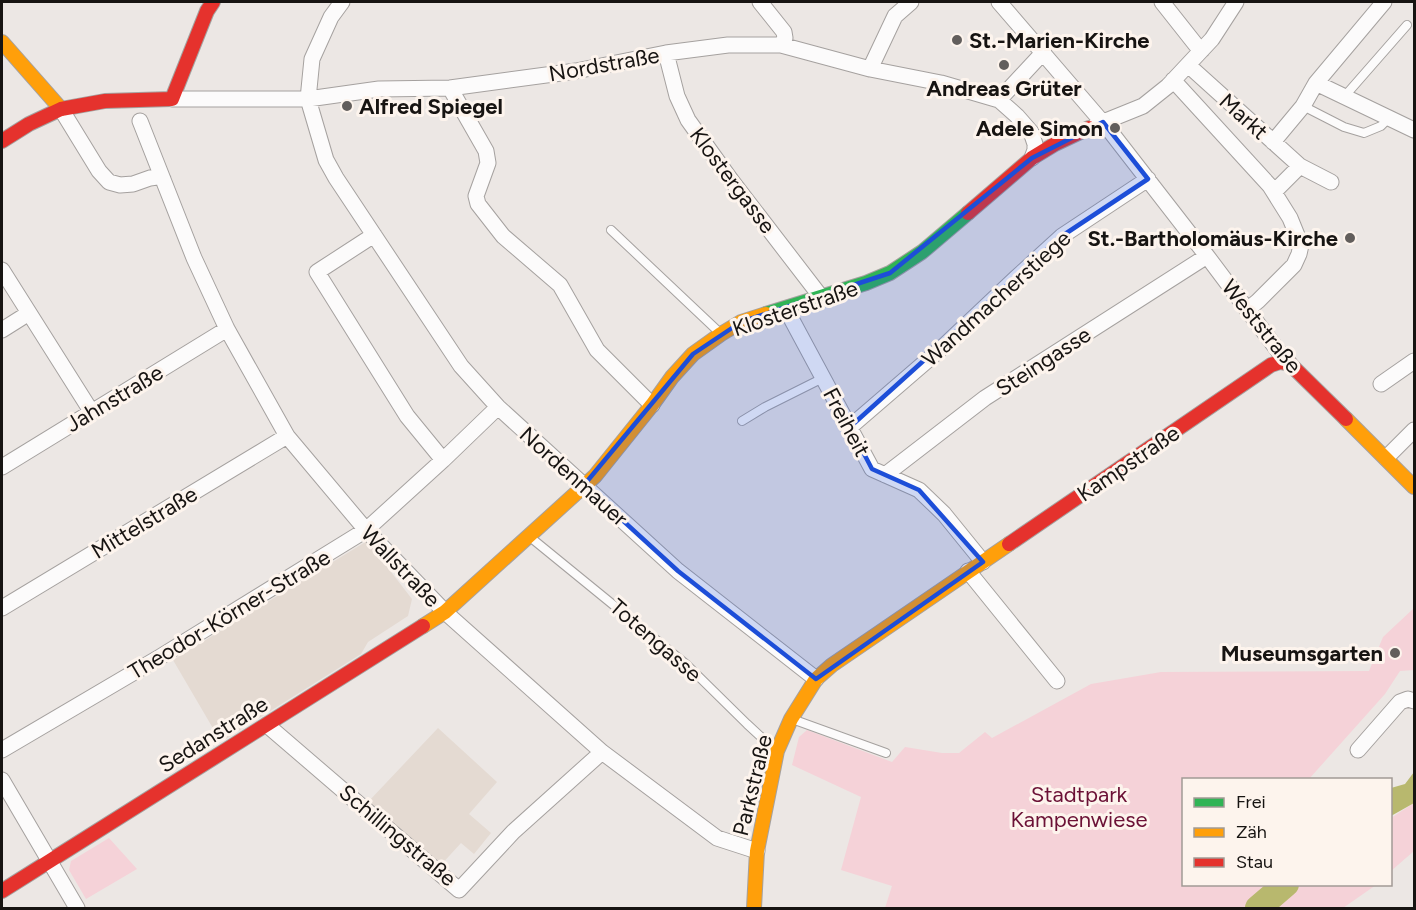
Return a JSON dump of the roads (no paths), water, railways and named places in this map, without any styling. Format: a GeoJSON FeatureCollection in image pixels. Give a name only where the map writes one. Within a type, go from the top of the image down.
{"type":"FeatureCollection","features":[{"type":"Feature","properties":{"kind":"street"},"geometry":{"type":"LineString","coordinates":[[172,99],[207,11],[213,2]]}},
{"type":"Feature","properties":{"kind":"street"},"geometry":{"type":"LineString","coordinates":[[308,99],[312,59],[331,16],[342,2]]}},
{"type":"Feature","properties":{"kind":"street"},"geometry":{"type":"LineString","coordinates":[[760,2],[783,29],[785,38],[781,45]]}},
{"type":"Feature","properties":{"kind":"street"},"geometry":{"type":"LineString","coordinates":[[870,69],[895,16],[911,2]]}},
{"type":"Feature","properties":{"kind":"street","name":"Weststraße"},"geometry":{"type":"LineString","coordinates":[[999,2],[1044,53],[1096,125],[1279,352],[1414,487]]}},
{"type":"Feature","properties":{"kind":"street"},"geometry":{"type":"LineString","coordinates":[[1162,2],[1202,50]]}},
{"type":"Feature","properties":{"kind":"street"},"geometry":{"type":"LineString","coordinates":[[1096,125],[1143,106],[1173,80],[1212,39],[1236,2]]}},
{"type":"Feature","properties":{"kind":"street"},"geometry":{"type":"LineString","coordinates":[[1273,142],[1303,106],[1316,83],[1384,2]]}},
{"type":"Feature","properties":{"kind":"street"},"geometry":{"type":"LineString","coordinates":[[2,42],[61,109],[99,171],[109,182],[120,185],[157,177],[163,179]]}},
{"type":"Feature","properties":{"kind":"street","name":"Nordstraße"},"geometry":{"type":"LineString","coordinates":[[2,141],[29,124],[61,109],[105,101],[308,99],[379,89],[450,88],[576,71],[666,52],[728,45],[781,45],[870,69],[941,83],[999,100],[1031,132],[1035,144],[1032,158]]}},
{"type":"Feature","properties":{"kind":"street","name":"Klostergasse"},"geometry":{"type":"LineString","coordinates":[[666,52],[676,96],[688,120],[821,297]]}},
{"type":"Feature","properties":{"kind":"street"},"geometry":{"type":"LineString","coordinates":[[999,100],[1044,53]]}},
{"type":"Feature","properties":{"kind":"street","name":"Markt"},"geometry":{"type":"LineString","coordinates":[[1188,65],[1300,166],[1331,182]]}},
{"type":"Feature","properties":{"kind":"street","name":"Markt"},"geometry":{"type":"LineString","coordinates":[[1173,80],[1274,192],[1290,218],[1304,250],[1299,254],[1294,265],[1247,310]]}},
{"type":"Feature","properties":{"kind":"street"},"geometry":{"type":"LineString","coordinates":[[1316,83],[1414,130]]}},
{"type":"Feature","properties":{"kind":"street"},"geometry":{"type":"LineString","coordinates":[[450,88],[488,157],[476,196],[478,204],[503,236],[560,285],[597,350],[652,405]]}},
{"type":"Feature","properties":{"kind":"street","name":"Nordenmauer"},"geometry":{"type":"LineString","coordinates":[[308,99],[326,160],[336,178],[461,366],[498,407],[678,571],[816,679]]}},
{"type":"Feature","properties":{"kind":"street","name":"Wallstraße"},"geometry":{"type":"LineString","coordinates":[[140,122],[194,258],[227,329],[287,436],[366,530],[445,612],[602,752],[717,838],[757,850]]}},
{"type":"Feature","properties":{"kind":"street","name":"Klosterstraße"},"geometry":{"type":"LineString","coordinates":[[445,612],[595,476],[672,377],[693,354],[741,322],[866,283],[890,273],[922,252],[1032,158],[1055,144],[1096,125]]}},
{"type":"Feature","properties":{"kind":"street"},"geometry":{"type":"LineString","coordinates":[[1274,192],[1300,166]]}},
{"type":"Feature","properties":{"kind":"street","name":"Wandmacherstiege"},"geometry":{"type":"LineString","coordinates":[[850,427],[944,346],[1062,236],[1143,182]]}},
{"type":"Feature","properties":{"kind":"street"},"geometry":{"type":"LineString","coordinates":[[374,235],[317,272],[406,416],[443,460]]}},
{"type":"Feature","properties":{"kind":"street","name":"Steingasse"},"geometry":{"type":"LineString","coordinates":[[885,475],[985,398],[1202,259]]}},
{"type":"Feature","properties":{"kind":"street"},"geometry":{"type":"LineString","coordinates":[[2,270],[91,411]]}},
{"type":"Feature","properties":{"kind":"street","name":"Freiheit"},"geometry":{"type":"LineString","coordinates":[[786,309],[872,469],[919,490],[944,514],[983,562]]}},
{"type":"Feature","properties":{"kind":"street"},"geometry":{"type":"LineString","coordinates":[[2,330],[29,313]]}},
{"type":"Feature","properties":{"kind":"street","name":"Jahnstraße"},"geometry":{"type":"LineString","coordinates":[[2,467],[227,329]]}},
{"type":"Feature","properties":{"kind":"street"},"geometry":{"type":"LineString","coordinates":[[1381,384],[1414,361]]}},
{"type":"Feature","properties":{"kind":"street","name":"Kampstraße"},"geometry":{"type":"LineString","coordinates":[[816,679],[831,664],[1271,365],[1280,362],[1290,364]]}},
{"type":"Feature","properties":{"kind":"street","name":"Theodor-Körner-Straße"},"geometry":{"type":"LineString","coordinates":[[2,750],[160,657],[366,530],[498,407]]}},
{"type":"Feature","properties":{"kind":"street"},"geometry":{"type":"LineString","coordinates":[[1386,458],[1414,430]]}},
{"type":"Feature","properties":{"kind":"street","name":"Mittelstraße"},"geometry":{"type":"LineString","coordinates":[[2,608],[287,436]]}},
{"type":"Feature","properties":{"kind":"street"},"geometry":{"type":"LineString","coordinates":[[968,571],[1057,681]]}},
{"type":"Feature","properties":{"kind":"street","name":"Sedanstraße"},"geometry":{"type":"LineString","coordinates":[[2,891],[445,612]]}},
{"type":"Feature","properties":{"kind":"street","name":"Parkstraße"},"geometry":{"type":"LineString","coordinates":[[754,909],[757,850],[777,751],[791,719],[816,679]]}},
{"type":"Feature","properties":{"kind":"street"},"geometry":{"type":"LineString","coordinates":[[1358,750],[1400,702],[1408,699],[1414,701]]}},
{"type":"Feature","properties":{"kind":"street","name":"Schillingstraße"},"geometry":{"type":"LineString","coordinates":[[267,725],[459,890],[513,832],[602,752]]}},
{"type":"Feature","properties":{"kind":"street"},"geometry":{"type":"LineString","coordinates":[[2,780],[77,909]]}},
{"type":"Feature","properties":{"kind":"lane"},"geometry":{"type":"LineString","coordinates":[[1344,97],[1407,25]]}},
{"type":"Feature","properties":{"kind":"lane"},"geometry":{"type":"LineString","coordinates":[[1303,106],[1344,127],[1364,133],[1381,126],[1388,119]]}},
{"type":"Feature","properties":{"kind":"lane"},"geometry":{"type":"LineString","coordinates":[[611,230],[721,334]]}},
{"type":"Feature","properties":{"kind":"lane"},"geometry":{"type":"LineString","coordinates":[[742,421],[823,378]]}},
{"type":"Feature","properties":{"kind":"lane","name":"Totengasse"},"geometry":{"type":"LineString","coordinates":[[529,536],[687,665],[777,751]]}},
{"type":"Feature","properties":{"kind":"lane"},"geometry":{"type":"LineString","coordinates":[[791,719],[886,753]]}},
{"type":"Feature","properties":{"kind":"waterway"},"geometry":{"type":"LineString","coordinates":[[1258,908],[1284,886]]}},
{"type":"Feature","properties":{"kind":"place","name":"St.-Marien-Kirche"},"geometry":{"type":"Point","coordinates":[957,40]}},
{"type":"Feature","properties":{"kind":"place","name":"Andreas Grüter"},"geometry":{"type":"Point","coordinates":[1004,65]}},
{"type":"Feature","properties":{"kind":"place","name":"Alfred Spiegel"},"geometry":{"type":"Point","coordinates":[347,106]}},
{"type":"Feature","properties":{"kind":"place","name":"Adele Simon"},"geometry":{"type":"Point","coordinates":[1115,128]}},
{"type":"Feature","properties":{"kind":"place","name":"St.-Bartholomäus-Kirche"},"geometry":{"type":"Point","coordinates":[1350,238]}},
{"type":"Feature","properties":{"kind":"place","name":"Museumsgarten"},"geometry":{"type":"Point","coordinates":[1395,653]}},
{"type":"Feature","properties":{"kind":"park label","name":"Stadtpark Kampenwiese"},"geometry":{"type":"Point","coordinates":[1079,806]}}]}
